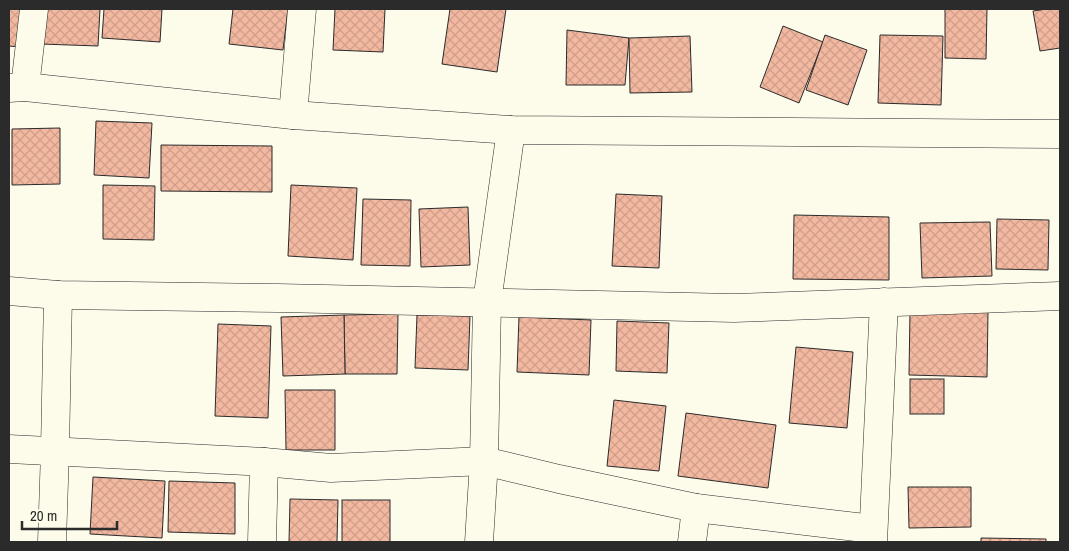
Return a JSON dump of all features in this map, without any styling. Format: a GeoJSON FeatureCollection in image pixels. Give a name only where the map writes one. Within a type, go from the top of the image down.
{"type":"FeatureCollection","features":[{"type":"Feature","properties":{"kind":"street"},"geometry":{"type":"LineString","coordinates":[[34,9],[17,88],[293,115],[511,130],[1060,134]]}},
{"type":"Feature","properties":{"kind":"street"},"geometry":{"type":"LineString","coordinates":[[293,115],[302,9]]}},
{"type":"Feature","properties":{"kind":"street"},"geometry":{"type":"LineString","coordinates":[[479,542],[484,461],[487,302],[511,130]]}},
{"type":"Feature","properties":{"kind":"street"},"geometry":{"type":"LineString","coordinates":[[9,291],[58,295],[734,308],[1060,296]]}},
{"type":"Feature","properties":{"kind":"street"},"geometry":{"type":"LineString","coordinates":[[52,542],[58,295]]}},
{"type":"Feature","properties":{"kind":"street"},"geometry":{"type":"LineString","coordinates":[[9,449],[264,462],[331,468],[484,461],[696,508],[873,536],[884,302]]}},
{"type":"Feature","properties":{"kind":"street"},"geometry":{"type":"LineString","coordinates":[[262,542],[264,462]]}},
{"type":"Feature","properties":{"kind":"street"},"geometry":{"type":"LineString","coordinates":[[692,542],[696,508]]}},
{"type":"Feature","properties":{"kind":"building"},"geometry":{"type":"Polygon","coordinates":[[[9,9],[25,9],[21,47],[9,46],[9,9]]]}},
{"type":"Feature","properties":{"kind":"building"},"geometry":{"type":"Polygon","coordinates":[[[43,9],[100,9],[98,46],[41,44],[43,9]]]}},
{"type":"Feature","properties":{"kind":"building"},"geometry":{"type":"Polygon","coordinates":[[[104,9],[162,9],[160,42],[102,38],[104,9]]]}},
{"type":"Feature","properties":{"kind":"building"},"geometry":{"type":"Polygon","coordinates":[[[233,9],[288,9],[283,50],[229,44],[233,9]]]}},
{"type":"Feature","properties":{"kind":"building"},"geometry":{"type":"Polygon","coordinates":[[[335,9],[385,9],[383,52],[333,50],[335,9]]]}},
{"type":"Feature","properties":{"kind":"building"},"geometry":{"type":"Polygon","coordinates":[[[450,9],[506,9],[497,72],[442,64],[450,9]]]}},
{"type":"Feature","properties":{"kind":"building"},"geometry":{"type":"Polygon","coordinates":[[[945,9],[987,9],[986,59],[945,58],[945,9]]]}},
{"type":"Feature","properties":{"kind":"building"},"geometry":{"type":"Polygon","coordinates":[[[1060,9],[1060,48],[1040,51],[1033,11],[1060,9]]]}},
{"type":"Feature","properties":{"kind":"building"},"geometry":{"type":"Polygon","coordinates":[[[783,26],[823,42],[799,103],[760,87],[783,26]]]}},
{"type":"Feature","properties":{"kind":"building"},"geometry":{"type":"Polygon","coordinates":[[[567,30],[629,38],[625,85],[566,85],[567,30]]]}},
{"type":"Feature","properties":{"kind":"building"},"geometry":{"type":"Polygon","coordinates":[[[825,35],[867,50],[848,105],[806,90],[825,35]]]}},
{"type":"Feature","properties":{"kind":"building"},"geometry":{"type":"Polygon","coordinates":[[[880,35],[943,36],[941,105],[878,103],[880,35]]]}},
{"type":"Feature","properties":{"kind":"building"},"geometry":{"type":"Polygon","coordinates":[[[690,36],[692,92],[630,93],[629,38],[690,36]]]}},
{"type":"Feature","properties":{"kind":"building"},"geometry":{"type":"Polygon","coordinates":[[[96,121],[152,123],[149,178],[94,175],[96,121]]]}},
{"type":"Feature","properties":{"kind":"building"},"geometry":{"type":"Polygon","coordinates":[[[60,128],[60,184],[12,185],[12,129],[60,128]]]}},
{"type":"Feature","properties":{"kind":"building"},"geometry":{"type":"Polygon","coordinates":[[[161,145],[272,146],[272,192],[161,191],[161,145]]]}},
{"type":"Feature","properties":{"kind":"building"},"geometry":{"type":"Polygon","coordinates":[[[103,185],[155,186],[154,240],[103,239],[103,185]]]}},
{"type":"Feature","properties":{"kind":"building"},"geometry":{"type":"Polygon","coordinates":[[[291,185],[357,188],[353,260],[288,256],[291,185]]]}},
{"type":"Feature","properties":{"kind":"building"},"geometry":{"type":"Polygon","coordinates":[[[616,194],[662,196],[659,268],[612,266],[616,194]]]}},
{"type":"Feature","properties":{"kind":"building"},"geometry":{"type":"Polygon","coordinates":[[[363,199],[411,200],[410,266],[361,265],[363,199]]]}},
{"type":"Feature","properties":{"kind":"building"},"geometry":{"type":"Polygon","coordinates":[[[468,207],[470,265],[421,267],[419,209],[468,207]]]}},
{"type":"Feature","properties":{"kind":"building"},"geometry":{"type":"Polygon","coordinates":[[[794,215],[889,217],[889,280],[793,279],[794,215]]]}},
{"type":"Feature","properties":{"kind":"building"},"geometry":{"type":"Polygon","coordinates":[[[997,219],[1049,220],[1048,270],[996,269],[997,219]]]}},
{"type":"Feature","properties":{"kind":"building"},"geometry":{"type":"Polygon","coordinates":[[[990,222],[992,276],[922,278],[920,223],[990,222]]]}},
{"type":"Feature","properties":{"kind":"building"},"geometry":{"type":"Polygon","coordinates":[[[910,311],[988,312],[987,377],[909,375],[910,311]]]}},
{"type":"Feature","properties":{"kind":"building"},"geometry":{"type":"Polygon","coordinates":[[[398,314],[397,374],[345,374],[344,315],[398,314]]]}},
{"type":"Feature","properties":{"kind":"building"},"geometry":{"type":"Polygon","coordinates":[[[344,315],[345,374],[283,376],[281,317],[344,315]]]}},
{"type":"Feature","properties":{"kind":"building"},"geometry":{"type":"Polygon","coordinates":[[[417,315],[470,316],[468,370],[415,368],[417,315]]]}},
{"type":"Feature","properties":{"kind":"building"},"geometry":{"type":"Polygon","coordinates":[[[519,317],[591,320],[589,375],[517,372],[519,317]]]}},
{"type":"Feature","properties":{"kind":"building"},"geometry":{"type":"Polygon","coordinates":[[[617,321],[669,323],[667,373],[616,371],[617,321]]]}},
{"type":"Feature","properties":{"kind":"building"},"geometry":{"type":"Polygon","coordinates":[[[218,324],[271,326],[268,418],[215,416],[218,324]]]}},
{"type":"Feature","properties":{"kind":"building"},"geometry":{"type":"Polygon","coordinates":[[[796,347],[853,352],[847,428],[789,423],[796,347]]]}},
{"type":"Feature","properties":{"kind":"building"},"geometry":{"type":"Polygon","coordinates":[[[910,379],[944,379],[944,414],[910,414],[910,379]]]}},
{"type":"Feature","properties":{"kind":"building"},"geometry":{"type":"Polygon","coordinates":[[[285,390],[335,390],[335,450],[286,450],[285,390]]]}},
{"type":"Feature","properties":{"kind":"building"},"geometry":{"type":"Polygon","coordinates":[[[614,400],[666,406],[659,471],[607,466],[614,400]]]}},
{"type":"Feature","properties":{"kind":"building"},"geometry":{"type":"Polygon","coordinates":[[[686,413],[776,425],[768,488],[678,476],[686,413]]]}},
{"type":"Feature","properties":{"kind":"building"},"geometry":{"type":"Polygon","coordinates":[[[93,477],[165,481],[162,538],[90,534],[93,477]]]}},
{"type":"Feature","properties":{"kind":"building"},"geometry":{"type":"Polygon","coordinates":[[[169,481],[235,483],[235,534],[168,532],[169,481]]]}},
{"type":"Feature","properties":{"kind":"building"},"geometry":{"type":"Polygon","coordinates":[[[908,487],[971,487],[971,527],[909,528],[908,487]]]}},
{"type":"Feature","properties":{"kind":"building"},"geometry":{"type":"Polygon","coordinates":[[[290,499],[338,500],[337,542],[289,542],[290,499]]]}},
{"type":"Feature","properties":{"kind":"building"},"geometry":{"type":"Polygon","coordinates":[[[342,500],[390,500],[390,542],[342,542],[342,500]]]}},
{"type":"Feature","properties":{"kind":"building"},"geometry":{"type":"Polygon","coordinates":[[[981,538],[1046,539],[1046,542],[981,542],[981,538]]]}}]}
